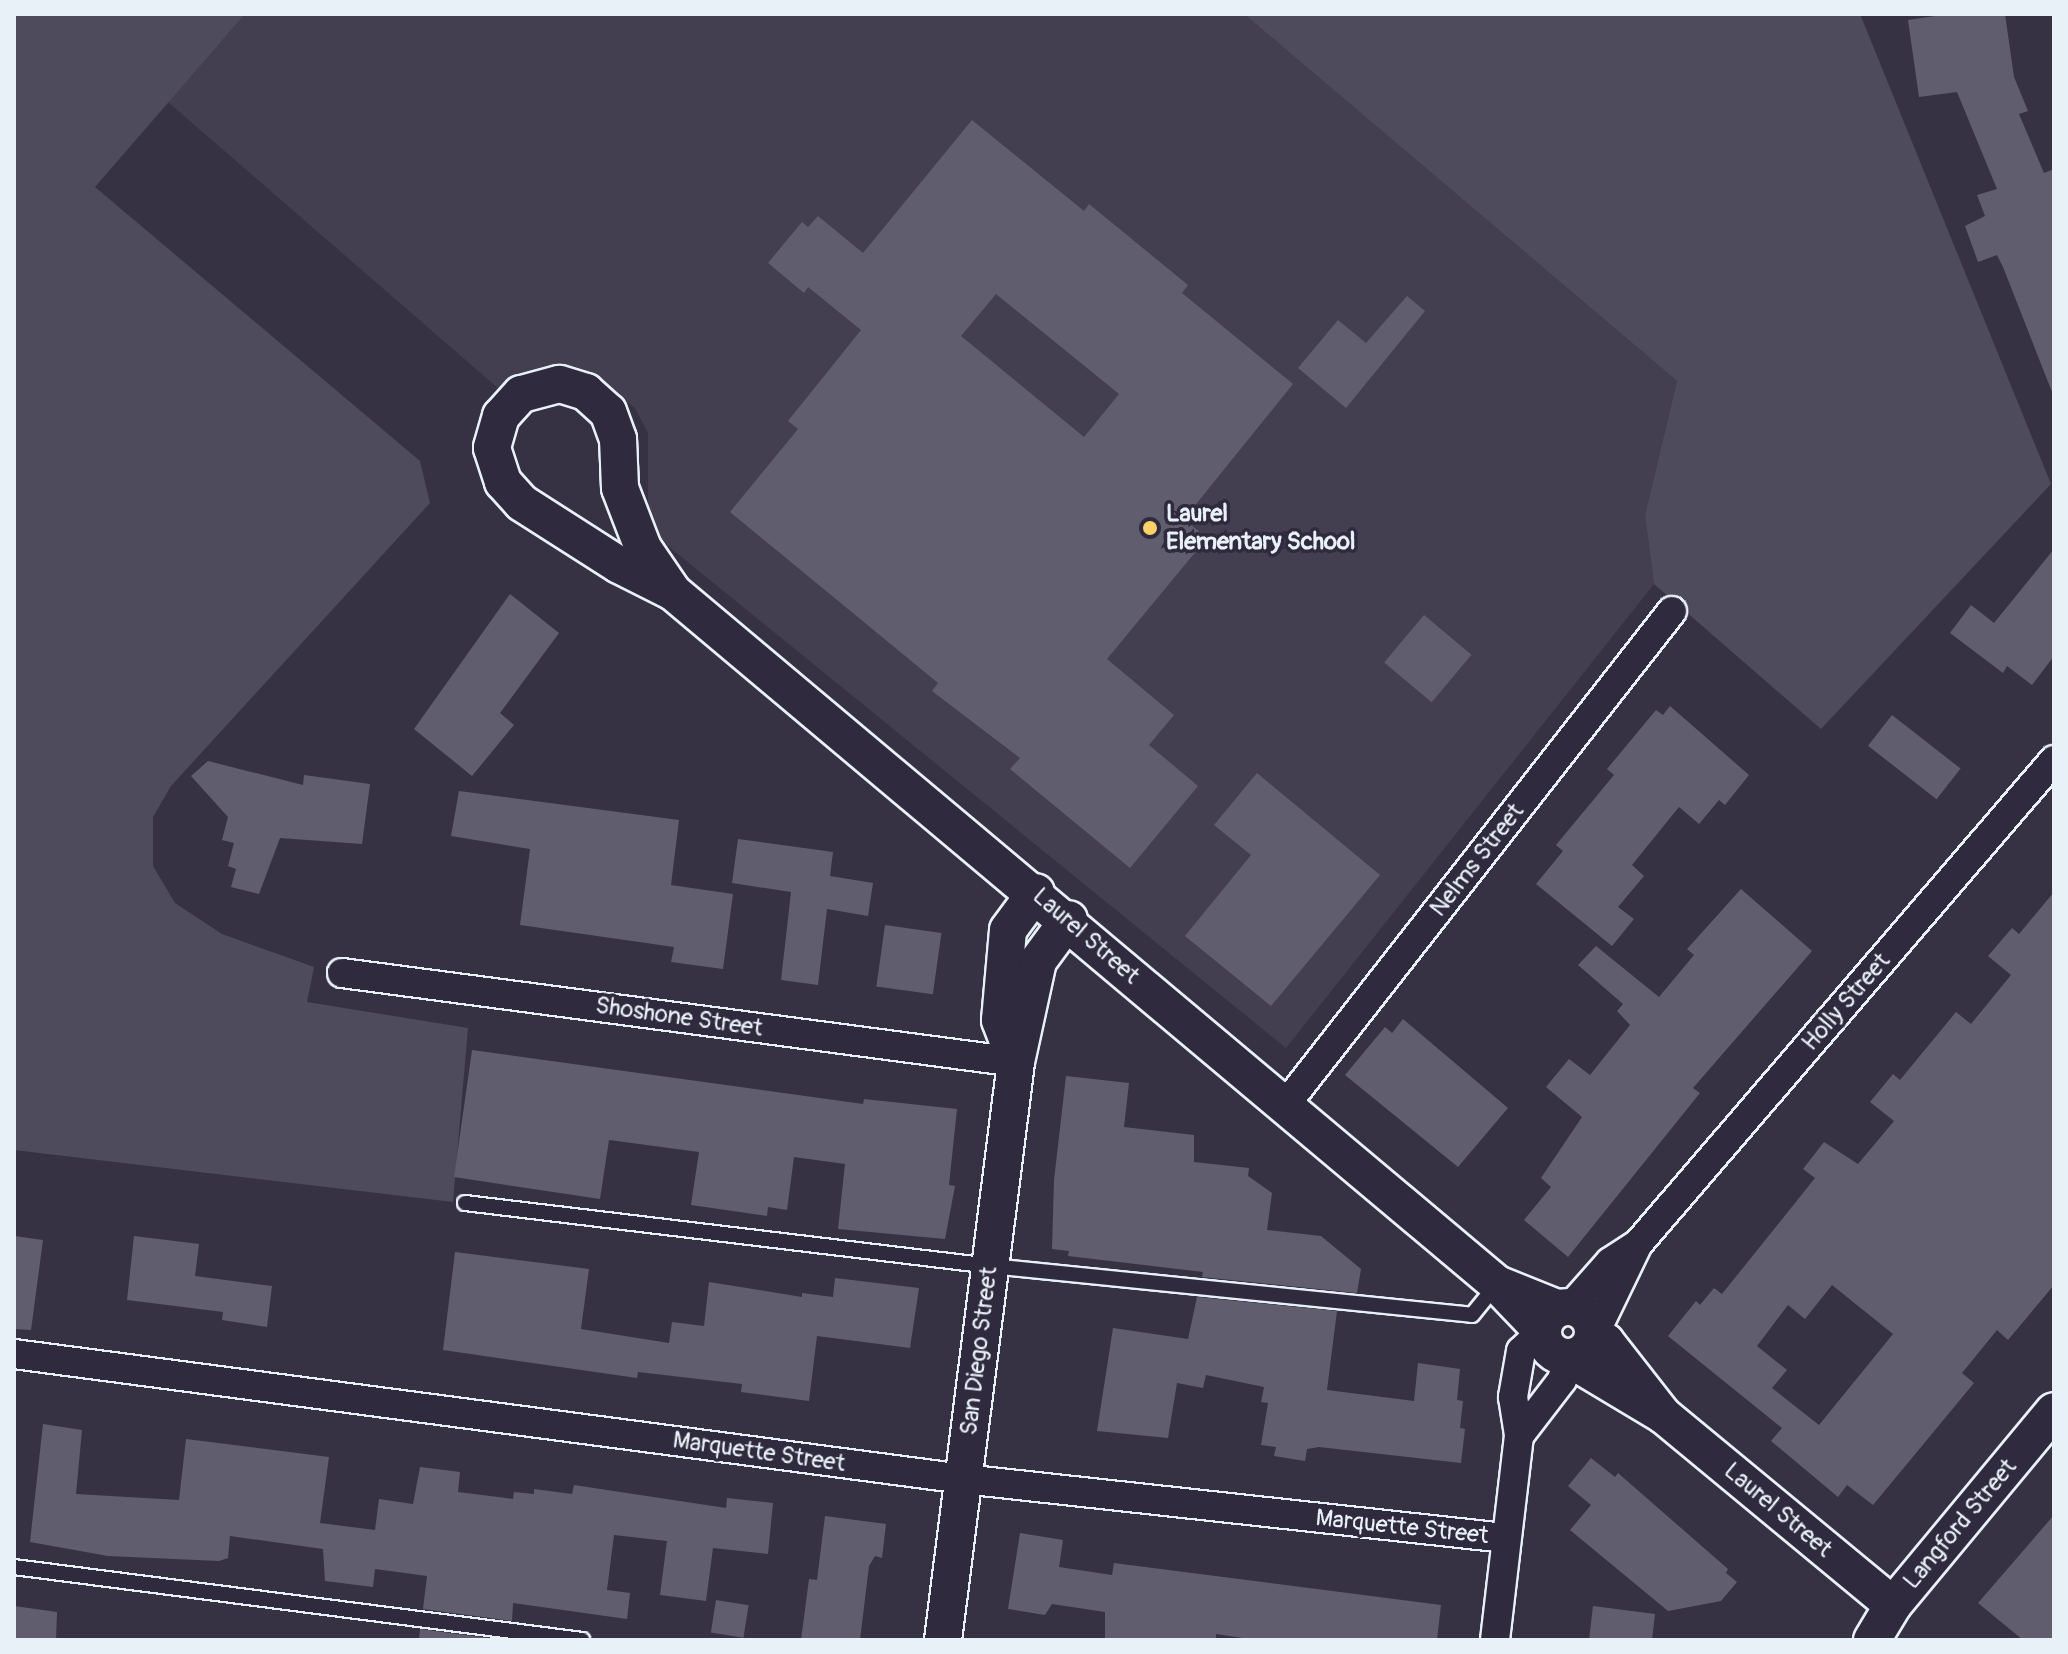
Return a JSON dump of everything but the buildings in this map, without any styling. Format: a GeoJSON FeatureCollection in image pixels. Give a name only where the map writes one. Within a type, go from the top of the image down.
{"type":"FeatureCollection","features":[{"type":"Feature","properties":{"kind":"street"},"geometry":{"type":"LineString","coordinates":[[559,384],[586,392],[608,412],[618,439],[620,488],[643,548],[673,592],[619,565],[522,503],[503,482],[492,448],[501,416],[521,394],[559,384]]}},
{"type":"Feature","properties":{"kind":"street","name":"Laurel Street"},"geometry":{"type":"LineString","coordinates":[[673,592],[1069,919],[1283,1108],[1497,1284],[1557,1315],[1585,1312],[1581,1346],[1893,1605]]}},
{"type":"Feature","properties":{"kind":"street","name":"Nelms Street"},"geometry":{"type":"LineString","coordinates":[[1283,1108],[1672,611]]}},
{"type":"Feature","properties":{"kind":"street","name":"Holly Street"},"geometry":{"type":"LineString","coordinates":[[1519,1436],[1562,1380],[1638,1244],[2054,760]]}},
{"type":"Feature","properties":{"kind":"street","name":"San Diego Street"},"geometry":{"type":"LineString","coordinates":[[1016,1062],[1000,1020],[1008,930],[1036,892]]}},
{"type":"Feature","properties":{"kind":"street","name":"San Diego Street"},"geometry":{"type":"LineString","coordinates":[[943,1640],[1016,1062],[1038,961],[1069,919]]}},
{"type":"Feature","properties":{"kind":"street","name":"Shoshone Street"},"geometry":{"type":"LineString","coordinates":[[342,973],[1016,1062]]}},
{"type":"Feature","properties":{"kind":"street","name":"Holly Street"},"geometry":{"type":"LineString","coordinates":[[1495,1640],[1519,1436],[1513,1397],[1521,1351],[1610,1262],[1638,1244]]}},
{"type":"Feature","properties":{"kind":"street","name":"Marquette Street"},"geometry":{"type":"LineString","coordinates":[[14,1354],[963,1479],[1505,1538]]}},
{"type":"Feature","properties":{"kind":"street","name":"Langford Street"},"geometry":{"type":"LineString","coordinates":[[1872,1640],[1893,1605],[2054,1411]]}},
{"type":"Feature","properties":{"kind":"lane"},"geometry":{"type":"LineString","coordinates":[[465,1203],[991,1266],[1472,1315],[1497,1284]]}},
{"type":"Feature","properties":{"kind":"lane"},"geometry":{"type":"LineString","coordinates":[[14,1567],[582,1640]]}},
{"type":"Feature","properties":{"kind":"shaded area"},"geometry":{"type":"Polygon","coordinates":[[[14,14],[245,14],[95,187],[420,461],[430,503],[171,786],[153,817],[153,866],[175,903],[222,934],[314,967],[307,1002],[468,1028],[453,1202],[14,1150],[14,14]]]}},
{"type":"Feature","properties":{"kind":"shaded area","name":"Laurel Elementary School"},"geometry":{"type":"Polygon","coordinates":[[[245,14],[1244,14],[1677,381],[1645,515],[1654,584],[1286,1048],[657,537],[648,519],[648,433],[635,408],[604,384],[574,375],[514,402],[168,102],[245,14]]]}},
{"type":"Feature","properties":{"kind":"shaded area"},"geometry":{"type":"Polygon","coordinates":[[[1244,14],[1860,14],[2051,484],[1821,729],[1654,584],[1645,515],[1677,381],[1244,14]]]}},
{"type":"Feature","properties":{"kind":"place","name":"Laurel Elementary School"},"geometry":{"type":"Point","coordinates":[1150,528]}}]}
